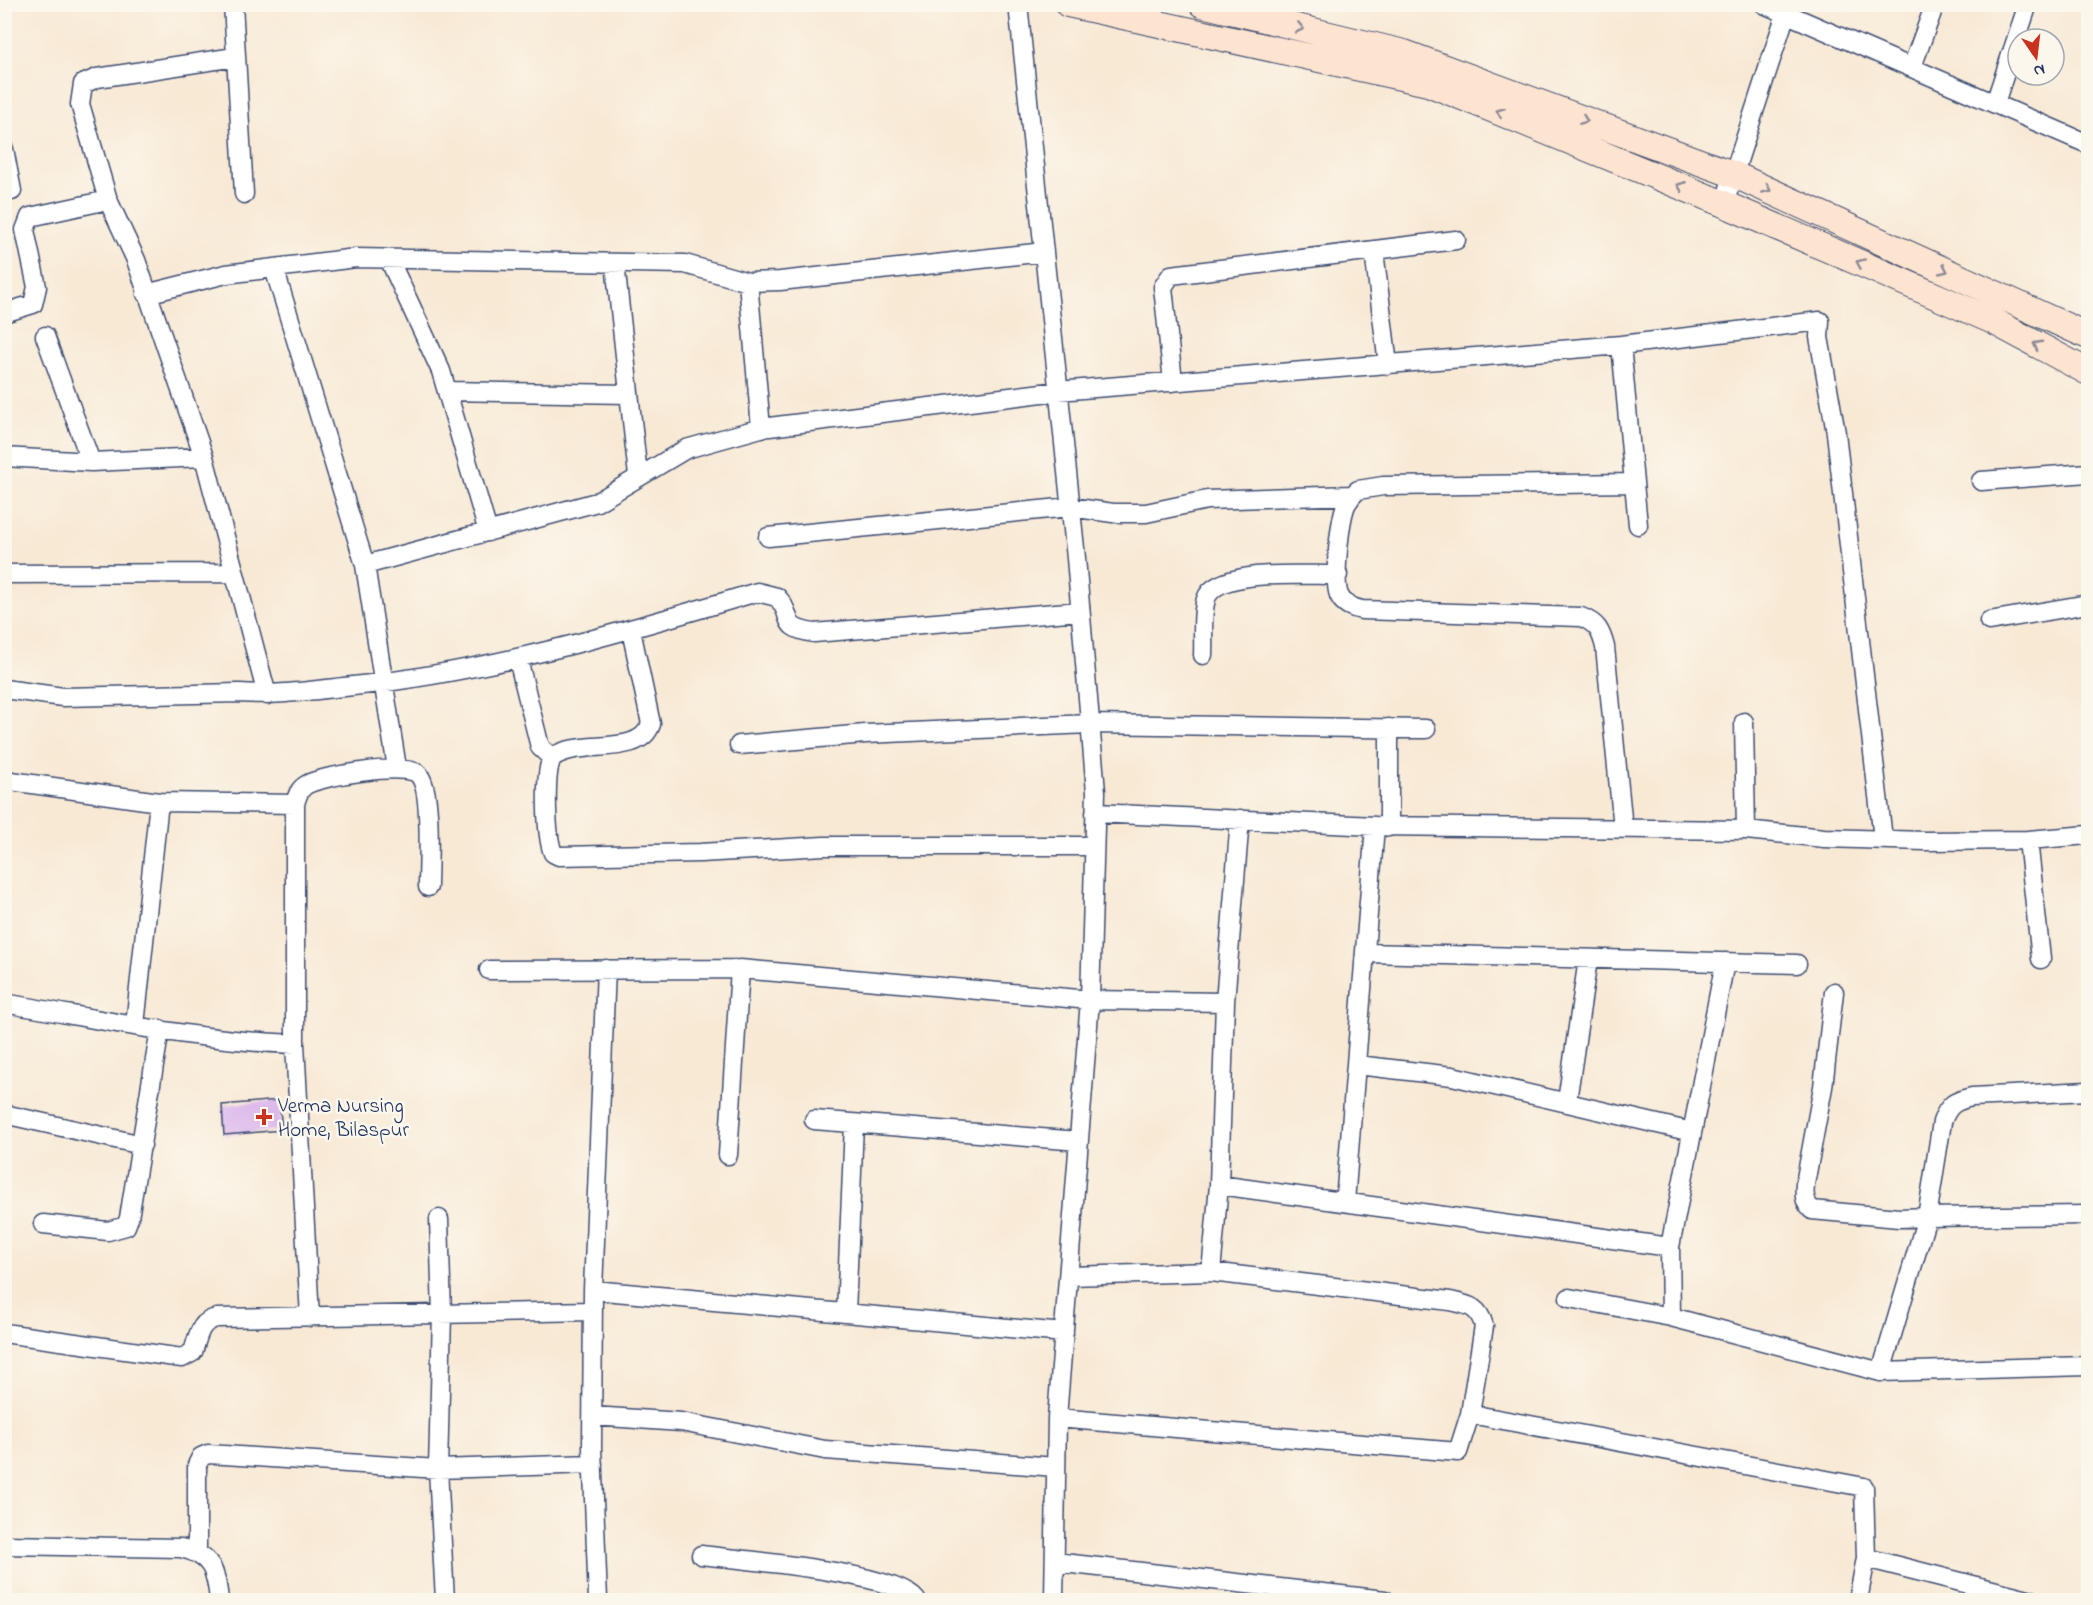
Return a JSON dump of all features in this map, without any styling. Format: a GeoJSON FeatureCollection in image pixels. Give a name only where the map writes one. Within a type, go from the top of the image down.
{"type":"FeatureCollection","features":[{"type":"Feature","properties":{"kind":"main road"},"geometry":{"type":"LineString","coordinates":[[1068,4],[1428,83],[1724,204],[1991,320],[2088,372]]}},
{"type":"Feature","properties":{"kind":"main road"},"geometry":{"type":"LineString","coordinates":[[1202,4],[1250,10],[1404,53],[1735,175],[2088,336]]}},
{"type":"Feature","properties":{"kind":"street"},"geometry":{"type":"LineString","coordinates":[[233,4],[244,194]]}},
{"type":"Feature","properties":{"kind":"street"},"geometry":{"type":"LineString","coordinates":[[1018,4],[1071,507],[1090,724],[1095,813],[1090,1000],[1057,1418],[1054,1600]]}},
{"type":"Feature","properties":{"kind":"street"},"geometry":{"type":"LineString","coordinates":[[1764,4],[1787,9],[2088,144]]}},
{"type":"Feature","properties":{"kind":"street"},"geometry":{"type":"LineString","coordinates":[[1912,67],[1935,4]]}},
{"type":"Feature","properties":{"kind":"street"},"geometry":{"type":"LineString","coordinates":[[1995,103],[2028,4]]}},
{"type":"Feature","properties":{"kind":"street"},"geometry":{"type":"LineString","coordinates":[[1724,204],[1787,9]]}},
{"type":"Feature","properties":{"kind":"street"},"geometry":{"type":"LineString","coordinates":[[235,57],[97,78],[83,84],[80,104],[108,200],[136,260],[204,457],[267,695]]}},
{"type":"Feature","properties":{"kind":"street"},"geometry":{"type":"LineString","coordinates":[[4,149],[12,191]]}},
{"type":"Feature","properties":{"kind":"street"},"geometry":{"type":"LineString","coordinates":[[4,313],[33,304],[37,295],[38,287],[25,230],[30,217],[108,200]]}},
{"type":"Feature","properties":{"kind":"street"},"geometry":{"type":"LineString","coordinates":[[1173,382],[1163,286],[1165,279],[1171,275],[1456,240]]}},
{"type":"Feature","properties":{"kind":"street"},"geometry":{"type":"LineString","coordinates":[[1374,250],[1388,365]]}},
{"type":"Feature","properties":{"kind":"street"},"geometry":{"type":"LineString","coordinates":[[146,294],[226,274],[356,258],[686,264],[748,282],[780,281],[1044,252]]}},
{"type":"Feature","properties":{"kind":"street"},"geometry":{"type":"LineString","coordinates":[[389,259],[441,371],[488,532]]}},
{"type":"Feature","properties":{"kind":"street"},"geometry":{"type":"LineString","coordinates":[[615,263],[638,476]]}},
{"type":"Feature","properties":{"kind":"street"},"geometry":{"type":"LineString","coordinates":[[274,268],[365,565],[397,768]]}},
{"type":"Feature","properties":{"kind":"street"},"geometry":{"type":"LineString","coordinates":[[748,282],[761,428]]}},
{"type":"Feature","properties":{"kind":"street"},"geometry":{"type":"LineString","coordinates":[[365,565],[597,502],[686,449],[761,428],[1058,391],[1621,345],[1820,321],[1819,337],[1836,433],[1883,839]]}},
{"type":"Feature","properties":{"kind":"street"},"geometry":{"type":"LineString","coordinates":[[45,336],[91,462]]}},
{"type":"Feature","properties":{"kind":"street"},"geometry":{"type":"LineString","coordinates":[[1621,345],[1638,525]]}},
{"type":"Feature","properties":{"kind":"street"},"geometry":{"type":"LineString","coordinates":[[447,391],[629,394]]}},
{"type":"Feature","properties":{"kind":"street"},"geometry":{"type":"LineString","coordinates":[[4,457],[91,462],[204,457]]}},
{"type":"Feature","properties":{"kind":"street"},"geometry":{"type":"LineString","coordinates":[[1981,482],[2088,473]]}},
{"type":"Feature","properties":{"kind":"street"},"geometry":{"type":"LineString","coordinates":[[1623,828],[1605,647],[1601,631],[1592,622],[1581,617],[1362,610],[1344,603],[1339,595],[1338,575],[1342,520],[1352,495],[1358,490],[1383,486],[1634,483]]}},
{"type":"Feature","properties":{"kind":"street"},"geometry":{"type":"LineString","coordinates":[[768,537],[1071,507],[1113,513],[1146,513],[1208,500],[1352,495]]}},
{"type":"Feature","properties":{"kind":"street"},"geometry":{"type":"LineString","coordinates":[[4,574],[234,573]]}},
{"type":"Feature","properties":{"kind":"street"},"geometry":{"type":"LineString","coordinates":[[1203,655],[1206,599],[1211,589],[1219,583],[1241,578],[1338,575]]}},
{"type":"Feature","properties":{"kind":"street"},"geometry":{"type":"LineString","coordinates":[[4,689],[63,697],[239,693],[267,695],[385,683],[518,659],[631,630],[757,592],[777,597],[784,606],[788,622],[793,627],[814,633],[1080,611]]}},
{"type":"Feature","properties":{"kind":"street"},"geometry":{"type":"LineString","coordinates":[[1989,621],[2088,604]]}},
{"type":"Feature","properties":{"kind":"street"},"geometry":{"type":"LineString","coordinates":[[552,758],[570,750],[634,742],[648,733],[651,724],[649,710],[631,630]]}},
{"type":"Feature","properties":{"kind":"street"},"geometry":{"type":"LineString","coordinates":[[518,659],[540,747],[552,758]]}},
{"type":"Feature","properties":{"kind":"street"},"geometry":{"type":"LineString","coordinates":[[1743,722],[1746,830]]}},
{"type":"Feature","properties":{"kind":"street"},"geometry":{"type":"LineString","coordinates":[[739,745],[864,734],[1090,724],[1426,729]]}},
{"type":"Feature","properties":{"kind":"street"},"geometry":{"type":"LineString","coordinates":[[1345,1202],[1366,952],[1382,826],[1389,729]]}},
{"type":"Feature","properties":{"kind":"street"},"geometry":{"type":"LineString","coordinates":[[552,758],[548,773],[549,838],[554,853],[566,857],[824,846],[1094,846]]}},
{"type":"Feature","properties":{"kind":"street"},"geometry":{"type":"LineString","coordinates":[[310,1317],[294,1044],[295,804],[298,792],[307,784],[397,768],[413,770],[419,774],[424,783],[427,807],[428,887]]}},
{"type":"Feature","properties":{"kind":"street"},"geometry":{"type":"LineString","coordinates":[[4,780],[159,802],[295,804]]}},
{"type":"Feature","properties":{"kind":"street"},"geometry":{"type":"LineString","coordinates":[[135,1025],[159,802]]}},
{"type":"Feature","properties":{"kind":"street"},"geometry":{"type":"LineString","coordinates":[[1095,813],[1382,826],[1746,830],[1824,838],[2028,840],[2088,835]]}},
{"type":"Feature","properties":{"kind":"street"},"geometry":{"type":"LineString","coordinates":[[1211,1272],[1219,1185],[1225,1002],[1240,819]]}},
{"type":"Feature","properties":{"kind":"street"},"geometry":{"type":"LineString","coordinates":[[2028,840],[2041,959]]}},
{"type":"Feature","properties":{"kind":"street"},"geometry":{"type":"LineString","coordinates":[[1366,952],[1797,964]]}},
{"type":"Feature","properties":{"kind":"street"},"geometry":{"type":"LineString","coordinates":[[1567,1101],[1588,959]]}},
{"type":"Feature","properties":{"kind":"street"},"geometry":{"type":"LineString","coordinates":[[1671,1317],[1670,1247],[1725,962]]}},
{"type":"Feature","properties":{"kind":"street"},"geometry":{"type":"LineString","coordinates":[[598,1600],[593,1464],[593,1290],[606,969]]}},
{"type":"Feature","properties":{"kind":"street"},"geometry":{"type":"LineString","coordinates":[[489,970],[740,969],[1090,1000],[1225,1002]]}},
{"type":"Feature","properties":{"kind":"street"},"geometry":{"type":"LineString","coordinates":[[728,1155],[740,969]]}},
{"type":"Feature","properties":{"kind":"street"},"geometry":{"type":"LineString","coordinates":[[1834,992],[1823,1087],[1805,1184],[1806,1204],[1812,1210],[1899,1218],[2088,1215]]}},
{"type":"Feature","properties":{"kind":"street"},"geometry":{"type":"LineString","coordinates":[[4,1002],[160,1029],[260,1043],[294,1044]]}},
{"type":"Feature","properties":{"kind":"street"},"geometry":{"type":"LineString","coordinates":[[43,1224],[108,1230],[119,1230],[126,1226],[160,1029]]}},
{"type":"Feature","properties":{"kind":"street"},"geometry":{"type":"LineString","coordinates":[[1357,1065],[1452,1076],[1692,1132]]}},
{"type":"Feature","properties":{"kind":"street"},"geometry":{"type":"LineString","coordinates":[[1881,1372],[1927,1217],[1942,1122],[1947,1109],[1954,1101],[1972,1097],[2088,1091]]}},
{"type":"Feature","properties":{"kind":"street"},"geometry":{"type":"LineString","coordinates":[[4,1114],[141,1145]]}},
{"type":"Feature","properties":{"kind":"street"},"geometry":{"type":"LineString","coordinates":[[814,1120],[1079,1141]]}},
{"type":"Feature","properties":{"kind":"street"},"geometry":{"type":"LineString","coordinates":[[846,1313],[854,1124]]}},
{"type":"Feature","properties":{"kind":"street"},"geometry":{"type":"LineString","coordinates":[[1219,1185],[1670,1247]]}},
{"type":"Feature","properties":{"kind":"street"},"geometry":{"type":"LineString","coordinates":[[439,1219],[442,1314],[438,1469],[445,1600]]}},
{"type":"Feature","properties":{"kind":"street"},"geometry":{"type":"LineString","coordinates":[[1057,1418],[1458,1452],[1470,1414],[1484,1326],[1480,1313],[1473,1306],[1450,1301],[1211,1272],[1069,1276]]}},
{"type":"Feature","properties":{"kind":"street"},"geometry":{"type":"LineString","coordinates":[[593,1290],[1064,1333]]}},
{"type":"Feature","properties":{"kind":"street"},"geometry":{"type":"LineString","coordinates":[[1569,1298],[1671,1317],[1881,1372],[2088,1366]]}},
{"type":"Feature","properties":{"kind":"street"},"geometry":{"type":"LineString","coordinates":[[4,1333],[182,1358],[193,1352],[199,1330],[211,1319],[593,1311]]}},
{"type":"Feature","properties":{"kind":"street"},"geometry":{"type":"LineString","coordinates":[[1470,1414],[1864,1487],[1866,1558],[1858,1600]]}},
{"type":"Feature","properties":{"kind":"street"},"geometry":{"type":"LineString","coordinates":[[593,1416],[681,1422],[825,1450],[1056,1467]]}},
{"type":"Feature","properties":{"kind":"street"},"geometry":{"type":"LineString","coordinates":[[197,1551],[197,1464],[201,1457],[208,1454],[438,1469],[593,1464]]}},
{"type":"Feature","properties":{"kind":"street"},"geometry":{"type":"LineString","coordinates":[[4,1545],[181,1548],[197,1551],[209,1561],[215,1573],[219,1600]]}},
{"type":"Feature","properties":{"kind":"street"},"geometry":{"type":"LineString","coordinates":[[701,1555],[815,1568],[897,1588],[911,1594],[916,1600]]}},
{"type":"Feature","properties":{"kind":"street"},"geometry":{"type":"LineString","coordinates":[[1866,1558],[2032,1600]]}},
{"type":"Feature","properties":{"kind":"street"},"geometry":{"type":"LineString","coordinates":[[1055,1562],[1385,1600]]}},
{"type":"Feature","properties":{"kind":"building"},"geometry":{"type":"Polygon","coordinates":[[[279,1100],[282,1130],[224,1135],[222,1105],[279,1100]]]}},
{"type":"Feature","properties":{"kind":"place","name":"Verma Nursing Home, Bilaspur"},"geometry":{"type":"Point","coordinates":[264,1117]}}]}
